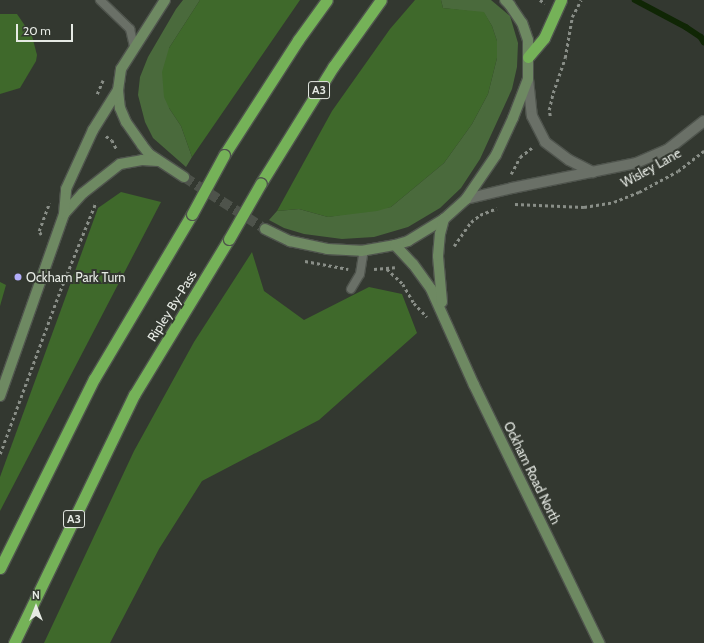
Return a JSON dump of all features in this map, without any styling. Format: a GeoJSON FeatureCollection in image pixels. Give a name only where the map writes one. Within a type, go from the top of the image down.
{"type":"FeatureCollection","features":[{"type":"Feature","properties":{"kind":"highway"},"geometry":{"type":"LineString","coordinates":[[0,568],[94,379],[192,214],[224,155],[298,40],[327,0]]}},
{"type":"Feature","properties":{"kind":"highway","name":"Ripley By-Pass"},"geometry":{"type":"LineString","coordinates":[[14,643],[134,395],[229,239],[261,183],[333,67],[381,0]]}},
{"type":"Feature","properties":{"kind":"highway"},"geometry":{"type":"LineString","coordinates":[[528,57],[544,38],[561,0]]}},
{"type":"Feature","properties":{"kind":"main road"},"geometry":{"type":"LineString","coordinates":[[164,0],[121,69],[118,90],[120,108],[126,122],[142,145],[158,161],[184,177]]}},
{"type":"Feature","properties":{"kind":"main road"},"geometry":{"type":"LineString","coordinates":[[265,229],[297,243],[326,249],[364,250],[395,245],[419,235],[444,219],[466,199],[496,155],[514,118],[528,79],[528,40],[522,24],[505,0]]}},
{"type":"Feature","properties":{"kind":"main road"},"geometry":{"type":"LineString","coordinates":[[0,396],[64,214],[66,189],[93,130],[118,90]]}},
{"type":"Feature","properties":{"kind":"main road"},"geometry":{"type":"LineString","coordinates":[[64,214],[83,193],[120,164],[142,160],[158,161]]}},
{"type":"Feature","properties":{"kind":"main road","name":"Ockham Road North"},"geometry":{"type":"LineString","coordinates":[[444,219],[440,234],[438,256],[439,286],[445,316]]}},
{"type":"Feature","properties":{"kind":"main road","name":"Ockham Road North"},"geometry":{"type":"LineString","coordinates":[[395,245],[413,264],[431,289],[445,316],[474,385],[577,594],[599,643]]}},
{"type":"Feature","properties":{"kind":"street"},"geometry":{"type":"LineString","coordinates":[[528,79],[532,116],[546,142],[569,160],[593,172]]}},
{"type":"Feature","properties":{"kind":"street","name":"Wisley Lane"},"geometry":{"type":"LineString","coordinates":[[466,199],[636,163],[667,150],[704,120]]}},
{"type":"Feature","properties":{"kind":"lane"},"geometry":{"type":"LineString","coordinates":[[100,0],[130,29],[134,46]]}},
{"type":"Feature","properties":{"kind":"lane"},"geometry":{"type":"LineString","coordinates":[[351,289],[360,274],[364,250]]}},
{"type":"Feature","properties":{"kind":"path"},"geometry":{"type":"LineString","coordinates":[[572,17],[580,0]]}},
{"type":"Feature","properties":{"kind":"path"},"geometry":{"type":"LineString","coordinates":[[104,135],[112,140],[118,153]]}},
{"type":"Feature","properties":{"kind":"path","name":"Wisley Lane"},"geometry":{"type":"LineString","coordinates":[[512,204],[584,207],[614,202],[639,192],[678,171],[704,151]]}},
{"type":"Feature","properties":{"kind":"path"},"geometry":{"type":"LineString","coordinates":[[0,454],[60,291],[96,203],[101,196]]}},
{"type":"Feature","properties":{"kind":"path"},"geometry":{"type":"LineString","coordinates":[[451,251],[471,222],[484,213],[500,207]]}},
{"type":"Feature","properties":{"kind":"path"},"geometry":{"type":"LineString","coordinates":[[401,266],[387,269],[403,284],[414,302],[425,315],[429,318],[445,316]]}},
{"type":"Feature","properties":{"kind":"green space"},"geometry":{"type":"Polygon","coordinates":[[[183,0],[200,0],[169,48],[169,108],[181,126],[192,157],[186,167],[153,138],[145,122],[138,95],[140,77],[148,57],[176,9],[183,0]]]}},
{"type":"Feature","properties":{"kind":"green space"},"geometry":{"type":"Polygon","coordinates":[[[200,0],[300,0],[192,157],[181,126],[169,108],[164,97],[162,72],[169,48],[200,0]]]}},
{"type":"Feature","properties":{"kind":"green space"},"geometry":{"type":"Polygon","coordinates":[[[415,0],[441,0],[443,8],[484,12],[492,26],[497,41],[497,58],[488,94],[472,124],[444,163],[391,207],[377,211],[328,217],[299,209],[277,211],[332,111],[390,29],[415,0]]]}},
{"type":"Feature","properties":{"kind":"green space"},"geometry":{"type":"Polygon","coordinates":[[[441,0],[491,0],[510,16],[518,43],[517,67],[512,89],[480,159],[461,188],[440,208],[408,227],[374,237],[342,239],[304,234],[284,228],[269,220],[277,211],[299,209],[328,217],[391,207],[444,163],[472,124],[488,94],[497,58],[497,41],[492,26],[484,13],[443,8],[441,0]]]}},
{"type":"Feature","properties":{"kind":"green space"},"geometry":{"type":"Polygon","coordinates":[[[0,14],[17,14],[32,36],[37,55],[36,61],[20,88],[0,94],[0,14]]]}},
{"type":"Feature","properties":{"kind":"green space"},"geometry":{"type":"Polygon","coordinates":[[[121,192],[161,202],[0,511],[0,477],[98,208],[121,192]]]}},
{"type":"Feature","properties":{"kind":"green space"},"geometry":{"type":"Polygon","coordinates":[[[252,252],[264,291],[304,320],[369,287],[402,294],[417,333],[319,420],[202,481],[159,549],[110,643],[44,643],[134,451],[194,342],[252,252]]]}},
{"type":"Feature","properties":{"kind":"green space"},"geometry":{"type":"Polygon","coordinates":[[[0,282],[6,285],[0,306],[0,282]]]}},
{"type":"Feature","properties":{"kind":"waterway"},"geometry":{"type":"LineString","coordinates":[[635,0],[686,27],[701,37],[704,42]]}},
{"type":"Feature","properties":{"kind":"tunnel"},"geometry":{"type":"LineString","coordinates":[[184,177],[265,229]]}},
{"type":"Feature","properties":{"kind":"place","name":"Ockham Park Turn"},"geometry":{"type":"Point","coordinates":[18,277]}}]}
